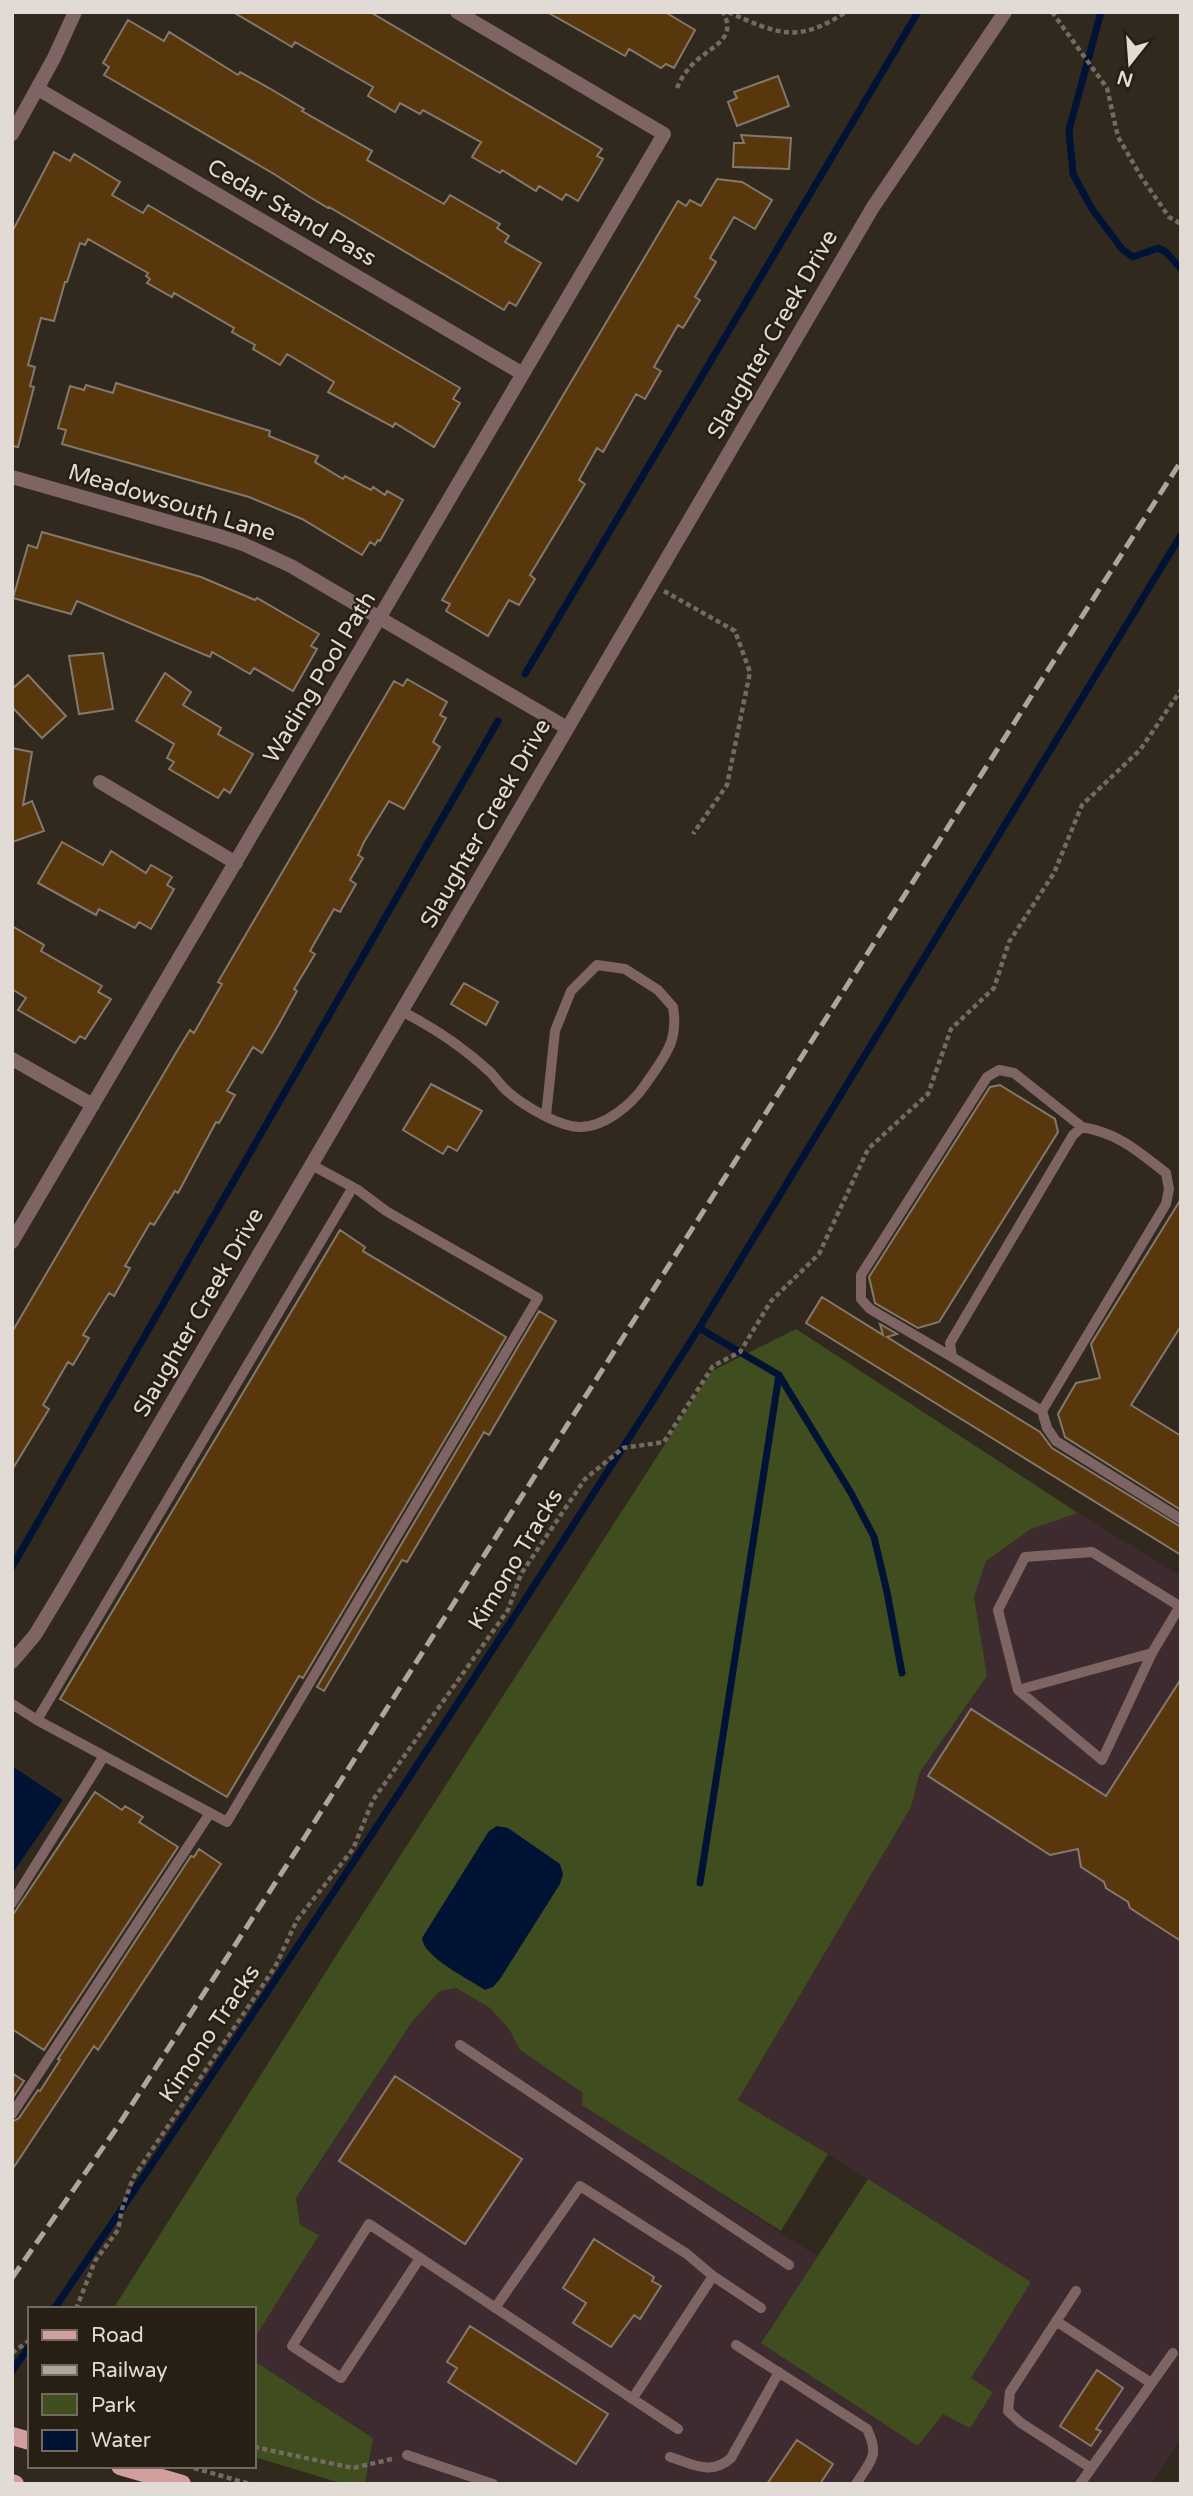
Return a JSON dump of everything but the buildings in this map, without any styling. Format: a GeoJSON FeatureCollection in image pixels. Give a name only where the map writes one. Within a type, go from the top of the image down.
{"type":"FeatureCollection","features":[{"type":"Feature","properties":{"kind":"main road"},"geometry":{"type":"LineString","coordinates":[[127,2468],[183,2484]]}},
{"type":"Feature","properties":{"kind":"street"},"geometry":{"type":"LineString","coordinates":[[12,134],[38,89],[75,12]]}},
{"type":"Feature","properties":{"kind":"street","name":"Wading Pool Path"},"geometry":{"type":"LineString","coordinates":[[12,1242],[664,134],[457,12]]}},
{"type":"Feature","properties":{"kind":"street","name":"Slaughter Creek Drive"},"geometry":{"type":"LineString","coordinates":[[12,1662],[35,1635],[61,1592],[873,207],[1005,12]]}},
{"type":"Feature","properties":{"kind":"street","name":"Cedar Stand Pass"},"geometry":{"type":"LineString","coordinates":[[38,89],[523,374]]}},
{"type":"Feature","properties":{"kind":"street","name":"Meadowsouth Lane"},"geometry":{"type":"LineString","coordinates":[[12,477],[243,544],[291,566],[567,728]]}},
{"type":"Feature","properties":{"kind":"street"},"geometry":{"type":"LineString","coordinates":[[100,782],[236,863]]}},
{"type":"Feature","properties":{"kind":"street"},"geometry":{"type":"LineString","coordinates":[[12,1059],[93,1105]]}},
{"type":"Feature","properties":{"kind":"lane"},"geometry":{"type":"LineString","coordinates":[[401,1012],[429,1025],[489,1072],[508,1092],[546,1116],[580,1127],[600,1123],[621,1110],[640,1092],[674,1039],[673,1007],[658,990],[625,969],[597,965],[571,990],[555,1031],[546,1116]]}},
{"type":"Feature","properties":{"kind":"lane"},"geometry":{"type":"LineString","coordinates":[[1042,1411],[1166,1204],[1169,1189],[1166,1172],[1118,1137],[1082,1128],[1014,1073],[999,1070],[987,1077],[860,1275],[861,1299],[870,1309],[1042,1411],[1047,1428],[1056,1441],[1181,1518]]}},
{"type":"Feature","properties":{"kind":"lane"},"geometry":{"type":"LineString","coordinates":[[952,1357],[950,1343],[1073,1135],[1082,1128]]}},
{"type":"Feature","properties":{"kind":"lane"},"geometry":{"type":"LineString","coordinates":[[12,1704],[227,1822],[538,1298],[310,1164]]}},
{"type":"Feature","properties":{"kind":"lane"},"geometry":{"type":"LineString","coordinates":[[37,1720],[353,1187]]}},
{"type":"Feature","properties":{"kind":"lane"},"geometry":{"type":"LineString","coordinates":[[1093,1552],[1180,1607],[1152,1653],[1102,1760],[1018,1690],[998,1611],[1025,1557],[1093,1552]]}},
{"type":"Feature","properties":{"kind":"lane"},"geometry":{"type":"LineString","coordinates":[[1018,1690],[1152,1653]]}},
{"type":"Feature","properties":{"kind":"lane"},"geometry":{"type":"LineString","coordinates":[[12,1903],[104,1756]]}},
{"type":"Feature","properties":{"kind":"lane"},"geometry":{"type":"LineString","coordinates":[[12,2114],[210,1813]]}},
{"type":"Feature","properties":{"kind":"lane"},"geometry":{"type":"LineString","coordinates":[[460,2045],[789,2264]]}},
{"type":"Feature","properties":{"kind":"lane"},"geometry":{"type":"LineString","coordinates":[[495,2308],[580,2186],[687,2254],[713,2276],[761,2308]]}},
{"type":"Feature","properties":{"kind":"lane"},"geometry":{"type":"LineString","coordinates":[[420,2258],[341,2378],[292,2346],[369,2224],[678,2429]]}},
{"type":"Feature","properties":{"kind":"lane"},"geometry":{"type":"LineString","coordinates":[[633,2399],[713,2276]]}},
{"type":"Feature","properties":{"kind":"lane"},"geometry":{"type":"LineString","coordinates":[[1076,2291],[1010,2392],[1009,2411],[1021,2423],[1091,2468]]}},
{"type":"Feature","properties":{"kind":"lane"},"geometry":{"type":"LineString","coordinates":[[1056,2321],[1151,2384]]}},
{"type":"Feature","properties":{"kind":"lane"},"geometry":{"type":"LineString","coordinates":[[736,2345],[867,2429],[875,2445],[872,2459],[856,2484]]}},
{"type":"Feature","properties":{"kind":"lane"},"geometry":{"type":"LineString","coordinates":[[1080,2484],[1173,2353]]}},
{"type":"Feature","properties":{"kind":"lane"},"geometry":{"type":"LineString","coordinates":[[670,2457],[707,2468],[721,2467],[731,2458],[779,2372]]}},
{"type":"Feature","properties":{"kind":"lane"},"geometry":{"type":"LineString","coordinates":[[407,2455],[493,2484]]}},
{"type":"Feature","properties":{"kind":"path"},"geometry":{"type":"LineString","coordinates":[[726,12],[771,31],[783,33],[824,26],[846,12]]}},
{"type":"Feature","properties":{"kind":"path"},"geometry":{"type":"LineString","coordinates":[[677,88],[690,67],[719,44],[727,34],[726,12]]}},
{"type":"Feature","properties":{"kind":"path"},"geometry":{"type":"LineString","coordinates":[[1052,12],[1107,88],[1118,137],[1142,178],[1169,217],[1181,224]]}},
{"type":"Feature","properties":{"kind":"path"},"geometry":{"type":"LineString","coordinates":[[651,584],[735,631],[750,672],[727,785],[693,834]]}},
{"type":"Feature","properties":{"kind":"path","name":"Kimono Tracks"},"geometry":{"type":"LineString","coordinates":[[77,2307],[95,2261],[118,2230],[133,2178],[275,1967],[298,1920],[353,1849],[373,1800],[508,1610],[521,1574],[585,1479],[623,1448],[664,1442],[713,1366],[740,1352],[771,1301],[819,1254],[868,1149],[928,1094],[951,1029],[994,988],[1009,942],[1054,873],[1082,805],[1140,750],[1181,690]]}},
{"type":"Feature","properties":{"kind":"path"},"geometry":{"type":"LineString","coordinates":[[12,2353],[28,2341]]}},
{"type":"Feature","properties":{"kind":"path"},"geometry":{"type":"LineString","coordinates":[[256,2447],[353,2468],[407,2455]]}},
{"type":"Feature","properties":{"kind":"path"},"geometry":{"type":"LineString","coordinates":[[196,2468],[250,2484]]}},
{"type":"Feature","properties":{"kind":"shaded area"},"geometry":{"type":"Polygon","coordinates":[[[1078,1513],[1181,1576],[1181,2439],[1151,2484],[365,2484],[373,2438],[256,2362],[256,2336],[318,2235],[300,2225],[296,2199],[412,2022],[440,1991],[456,1988],[490,2008],[509,2029],[520,2050],[583,2093],[583,2105],[817,2256],[761,2342],[919,2446],[970,2378],[1031,2282],[738,2100],[911,1807],[920,1772],[987,1677],[974,1597],[986,1561],[1031,1529],[1078,1513]]]}},
{"type":"Feature","properties":{"kind":"green space"},"geometry":{"type":"Polygon","coordinates":[[[796,1329],[1078,1513],[1031,1529],[986,1561],[974,1597],[987,1676],[920,1772],[911,1807],[738,2100],[828,2154],[781,2231],[582,2105],[583,2093],[520,2050],[509,2029],[490,2008],[456,1988],[440,1991],[412,2022],[296,2198],[300,2225],[319,2235],[256,2336],[256,2307],[114,2307],[339,1951],[712,1371],[796,1329]]]}},
{"type":"Feature","properties":{"kind":"green space"},"geometry":{"type":"Polygon","coordinates":[[[868,2179],[1031,2282],[971,2378],[993,2392],[970,2428],[943,2414],[918,2446],[761,2343],[868,2179]]]}},
{"type":"Feature","properties":{"kind":"green space"},"geometry":{"type":"Polygon","coordinates":[[[256,2362],[373,2438],[365,2484],[344,2484],[256,2458],[256,2362]]]}},
{"type":"Feature","properties":{"kind":"water"},"geometry":{"type":"Polygon","coordinates":[[[12,1766],[63,1800],[12,1874],[12,1766]]]}},
{"type":"Feature","properties":{"kind":"water"},"geometry":{"type":"Polygon","coordinates":[[[497,1826],[508,1828],[560,1864],[563,1874],[560,1884],[500,1979],[493,1987],[485,1990],[438,1960],[424,1945],[422,1938],[489,1831],[497,1826]]]}},
{"type":"Feature","properties":{"kind":"waterway"},"geometry":{"type":"LineString","coordinates":[[525,674],[918,12]]}},
{"type":"Feature","properties":{"kind":"waterway"},"geometry":{"type":"LineString","coordinates":[[1101,12],[1069,130],[1073,174],[1092,209],[1122,249],[1133,257],[1158,248],[1166,252],[1181,269]]}},
{"type":"Feature","properties":{"kind":"waterway"},"geometry":{"type":"LineString","coordinates":[[55,2307],[381,1821],[699,1328],[1181,535]]}},
{"type":"Feature","properties":{"kind":"waterway"},"geometry":{"type":"LineString","coordinates":[[12,1567],[498,721]]}},
{"type":"Feature","properties":{"kind":"waterway"},"geometry":{"type":"LineString","coordinates":[[699,1328],[779,1375],[851,1493],[874,1537],[902,1673]]}},
{"type":"Feature","properties":{"kind":"waterway"},"geometry":{"type":"LineString","coordinates":[[700,1883],[779,1375]]}},
{"type":"Feature","properties":{"kind":"waterway"},"geometry":{"type":"LineString","coordinates":[[12,2371],[28,2348]]}},
{"type":"Feature","properties":{"kind":"railway"},"geometry":{"type":"LineString","coordinates":[[12,2278],[118,2126],[303,1840],[1181,461]]}}]}
